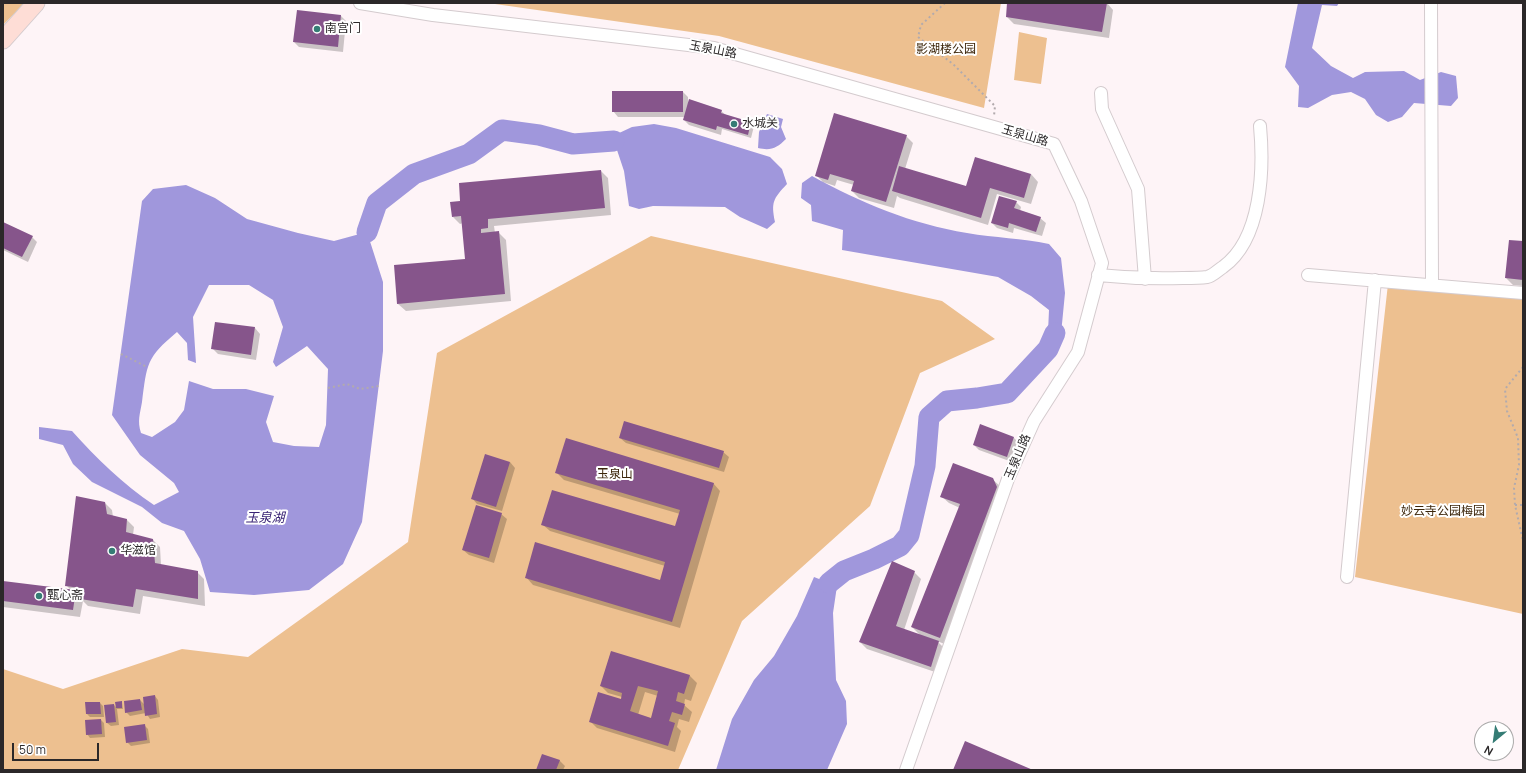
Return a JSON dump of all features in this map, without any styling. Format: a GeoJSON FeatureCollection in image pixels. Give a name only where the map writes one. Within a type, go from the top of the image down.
{"type":"FeatureCollection","features":[{"type":"Feature","properties":{"kind":"street"},"geometry":{"type":"LineString","coordinates":[[3,40],[36,3]]}},
{"type":"Feature","properties":{"kind":"street","name":"玉泉山路"},"geometry":{"type":"LineString","coordinates":[[360,3],[433,15],[714,48],[1054,144],[1083,208],[1102,263],[1078,352],[1034,421],[1008,479],[906,770]]}},
{"type":"Feature","properties":{"kind":"street"},"geometry":{"type":"LineString","coordinates":[[1431,3],[1432,285]]}},
{"type":"Feature","properties":{"kind":"street"},"geometry":{"type":"LineString","coordinates":[[1101,93],[1102,109],[1138,189],[1145,279]]}},
{"type":"Feature","properties":{"kind":"street"},"geometry":{"type":"LineString","coordinates":[[1098,275],[1145,279],[1209,277],[1228,263],[1252,226],[1260,188],[1263,155],[1260,126]]}},
{"type":"Feature","properties":{"kind":"street"},"geometry":{"type":"LineString","coordinates":[[1308,275],[1523,293]]}},
{"type":"Feature","properties":{"kind":"street"},"geometry":{"type":"LineString","coordinates":[[1347,577],[1375,280]]}},
{"type":"Feature","properties":{"kind":"path"},"geometry":{"type":"LineString","coordinates":[[945,3],[944,6],[921,25],[918,37],[953,64],[995,106],[992,127]]}},
{"type":"Feature","properties":{"kind":"path"},"geometry":{"type":"LineString","coordinates":[[121,354],[148,367]]}},
{"type":"Feature","properties":{"kind":"path"},"geometry":{"type":"LineString","coordinates":[[1523,367],[1505,389],[1507,410],[1518,438],[1519,465],[1514,488],[1515,505],[1523,541]]}},
{"type":"Feature","properties":{"kind":"path"},"geometry":{"type":"LineString","coordinates":[[328,388],[347,384],[360,389],[379,386]]}},
{"type":"Feature","properties":{"kind":"path"},"geometry":{"type":"LineString","coordinates":[[1515,505],[1523,505]]}},
{"type":"Feature","properties":{"kind":"green space"},"geometry":{"type":"Polygon","coordinates":[[[3,3],[25,3],[3,25],[3,3]]]}},
{"type":"Feature","properties":{"kind":"green space","name":"影湖楼公园"},"geometry":{"type":"Polygon","coordinates":[[[488,3],[1001,3],[984,108],[719,36],[488,3]]]}},
{"type":"Feature","properties":{"kind":"green space"},"geometry":{"type":"Polygon","coordinates":[[[1019,32],[1047,38],[1041,84],[1014,80],[1019,32]]]}},
{"type":"Feature","properties":{"kind":"green space","name":"玉泉山"},"geometry":{"type":"Polygon","coordinates":[[[651,236],[942,301],[995,339],[920,373],[870,506],[742,621],[678,770],[3,770],[3,669],[63,689],[182,649],[248,657],[408,542],[437,353],[651,236]]]}},
{"type":"Feature","properties":{"kind":"green space","name":"妙云寺公园梅园"},"geometry":{"type":"Polygon","coordinates":[[[1388,284],[1523,296],[1523,614],[1355,577],[1388,284]]]}},
{"type":"Feature","properties":{"kind":"water"},"geometry":{"type":"Polygon","coordinates":[[[1298,3],[1339,3],[1337,6],[1322,5],[1312,48],[1331,66],[1353,78],[1365,72],[1404,71],[1420,80],[1441,72],[1456,76],[1458,98],[1451,106],[1414,103],[1402,117],[1388,122],[1376,115],[1365,99],[1351,92],[1332,95],[1308,108],[1298,107],[1299,86],[1285,67],[1298,3]]]}},
{"type":"Feature","properties":{"kind":"water"},"geometry":{"type":"Polygon","coordinates":[[[767,114],[783,119],[781,127],[786,139],[774,148],[758,148],[759,132],[767,114]]]}},
{"type":"Feature","properties":{"kind":"water"},"geometry":{"type":"Polygon","coordinates":[[[654,124],[676,128],[770,157],[782,169],[787,184],[774,201],[773,210],[775,222],[767,229],[740,217],[725,207],[653,206],[639,209],[629,206],[624,171],[614,141],[617,134],[632,127],[654,124]]]}},
{"type":"Feature","properties":{"kind":"water"},"geometry":{"type":"Polygon","coordinates":[[[812,176],[868,204],[926,224],[967,233],[1029,240],[1049,244],[1061,258],[1065,293],[1061,334],[1048,332],[1049,310],[1031,296],[998,277],[842,250],[843,230],[812,221],[811,205],[801,198],[802,183],[812,176]]]}},
{"type":"Feature","properties":{"kind":"water","name":"玉泉湖"},"geometry":{"type":"Polygon","coordinates":[[[186,185],[215,198],[247,219],[334,241],[367,232],[383,282],[383,351],[362,522],[343,564],[309,590],[254,595],[210,592],[200,559],[184,531],[162,523],[142,507],[92,482],[73,464],[63,445],[39,439],[39,427],[72,431],[110,470],[154,505],[179,492],[174,483],[140,455],[112,415],[142,201],[153,189],[186,185]],[[209,285],[193,317],[196,363],[188,360],[187,343],[177,332],[159,349],[150,362],[145,379],[139,418],[141,433],[152,437],[175,422],[184,410],[189,381],[213,389],[246,389],[274,396],[266,422],[273,442],[294,446],[319,447],[326,425],[328,369],[307,346],[276,367],[273,362],[283,327],[273,300],[249,285],[209,285]]]}},
{"type":"Feature","properties":{"kind":"water"},"geometry":{"type":"Polygon","coordinates":[[[814,577],[837,586],[833,613],[836,680],[846,701],[847,724],[827,770],[716,770],[732,719],[754,680],[774,656],[797,616],[814,577]]]}},
{"type":"Feature","properties":{"kind":"building"},"geometry":{"type":"Polygon","coordinates":[[[1007,3],[1107,3],[1102,32],[1006,17],[1007,3]]]}},
{"type":"Feature","properties":{"kind":"building","name":"南宫门"},"geometry":{"type":"Polygon","coordinates":[[[297,10],[341,15],[338,47],[293,42],[297,10]]]}},
{"type":"Feature","properties":{"kind":"building"},"geometry":{"type":"Polygon","coordinates":[[[612,91],[683,91],[683,112],[612,112],[612,91]]]}},
{"type":"Feature","properties":{"kind":"building"},"geometry":{"type":"Polygon","coordinates":[[[689,99],[722,110],[721,113],[751,122],[748,135],[717,126],[716,130],[683,120],[689,99]]]}},
{"type":"Feature","properties":{"kind":"building"},"geometry":{"type":"Polygon","coordinates":[[[834,113],[907,135],[886,202],[851,191],[854,181],[830,174],[828,180],[815,176],[834,113]]]}},
{"type":"Feature","properties":{"kind":"building"},"geometry":{"type":"Polygon","coordinates":[[[975,157],[1031,174],[1024,198],[990,188],[981,218],[892,191],[899,166],[966,186],[975,157]]]}},
{"type":"Feature","properties":{"kind":"building"},"geometry":{"type":"Polygon","coordinates":[[[601,170],[605,208],[488,219],[488,228],[481,229],[481,233],[499,231],[505,294],[397,304],[394,265],[465,259],[461,216],[452,217],[450,202],[460,201],[459,183],[601,170]]]}},
{"type":"Feature","properties":{"kind":"building"},"geometry":{"type":"Polygon","coordinates":[[[999,196],[1017,201],[1014,208],[1041,217],[1036,232],[1009,223],[1008,228],[991,223],[999,196]]]}},
{"type":"Feature","properties":{"kind":"building"},"geometry":{"type":"Polygon","coordinates":[[[3,222],[33,236],[22,257],[3,248],[3,222]]]}},
{"type":"Feature","properties":{"kind":"building"},"geometry":{"type":"Polygon","coordinates":[[[1509,240],[1523,241],[1523,280],[1505,278],[1509,240]]]}},
{"type":"Feature","properties":{"kind":"building"},"geometry":{"type":"Polygon","coordinates":[[[215,322],[255,327],[251,355],[211,349],[215,322]]]}},
{"type":"Feature","properties":{"kind":"building"},"geometry":{"type":"Polygon","coordinates":[[[624,421],[724,451],[719,468],[619,438],[624,421]]]}},
{"type":"Feature","properties":{"kind":"building"},"geometry":{"type":"Polygon","coordinates":[[[980,424],[1014,437],[1007,457],[973,445],[980,424]]]}},
{"type":"Feature","properties":{"kind":"building"},"geometry":{"type":"Polygon","coordinates":[[[566,438],[714,483],[672,622],[525,578],[535,542],[660,580],[665,562],[541,525],[552,490],[675,526],[680,510],[555,473],[566,438]]]}},
{"type":"Feature","properties":{"kind":"building"},"geometry":{"type":"Polygon","coordinates":[[[485,454],[510,462],[496,507],[471,499],[485,454]]]}},
{"type":"Feature","properties":{"kind":"building"},"geometry":{"type":"Polygon","coordinates":[[[953,463],[993,478],[997,487],[940,638],[911,627],[960,504],[940,497],[953,463]]]}},
{"type":"Feature","properties":{"kind":"building","name":"华滋馆"},"geometry":{"type":"Polygon","coordinates":[[[76,496],[105,502],[107,514],[127,519],[126,532],[153,539],[155,563],[198,571],[198,599],[136,589],[133,607],[80,599],[81,588],[65,586],[76,496]]]}},
{"type":"Feature","properties":{"kind":"building"},"geometry":{"type":"Polygon","coordinates":[[[476,505],[502,513],[489,558],[462,550],[476,505]]]}},
{"type":"Feature","properties":{"kind":"building"},"geometry":{"type":"Polygon","coordinates":[[[892,561],[915,571],[896,626],[939,641],[931,667],[859,642],[892,561]]]}},
{"type":"Feature","properties":{"kind":"building","name":"甄心斋"},"geometry":{"type":"Polygon","coordinates":[[[3,581],[76,590],[73,610],[3,601],[3,581]]]}},
{"type":"Feature","properties":{"kind":"building"},"geometry":{"type":"Polygon","coordinates":[[[611,651],[690,675],[684,694],[678,692],[676,701],[685,704],[682,715],[672,712],[669,721],[675,723],[668,746],[589,722],[598,692],[621,699],[622,693],[600,686],[611,651]],[[638,686],[630,711],[651,718],[658,691],[638,686]]]}},
{"type":"Feature","properties":{"kind":"building"},"geometry":{"type":"Polygon","coordinates":[[[155,695],[157,714],[145,716],[143,697],[155,695]]]}},
{"type":"Feature","properties":{"kind":"building"},"geometry":{"type":"Polygon","coordinates":[[[140,699],[142,710],[125,713],[124,701],[140,699]]]}},
{"type":"Feature","properties":{"kind":"building"},"geometry":{"type":"Polygon","coordinates":[[[122,701],[122,708],[116,708],[115,702],[122,701]]]}},
{"type":"Feature","properties":{"kind":"building"},"geometry":{"type":"Polygon","coordinates":[[[85,702],[100,702],[101,714],[86,714],[85,702]]]}},
{"type":"Feature","properties":{"kind":"building"},"geometry":{"type":"Polygon","coordinates":[[[114,704],[116,722],[106,723],[104,705],[114,704]]]}},
{"type":"Feature","properties":{"kind":"building"},"geometry":{"type":"Polygon","coordinates":[[[101,719],[102,734],[86,735],[85,720],[101,719]]]}},
{"type":"Feature","properties":{"kind":"building"},"geometry":{"type":"Polygon","coordinates":[[[145,724],[147,740],[126,743],[124,727],[145,724]]]}},
{"type":"Feature","properties":{"kind":"building"},"geometry":{"type":"Polygon","coordinates":[[[965,741],[1033,770],[953,770],[965,741]]]}},
{"type":"Feature","properties":{"kind":"building"},"geometry":{"type":"Polygon","coordinates":[[[542,754],[560,760],[556,770],[536,770],[542,754]]]}},
{"type":"Feature","properties":{"kind":"waterway"},"geometry":{"type":"LineString","coordinates":[[367,232],[377,203],[414,174],[469,154],[502,130],[539,135],[573,144],[614,141]]}},
{"type":"Feature","properties":{"kind":"waterway"},"geometry":{"type":"LineString","coordinates":[[829,583],[844,571],[874,559],[900,546],[909,535],[925,466],[929,417],[947,401],[1007,393],[1048,349],[1055,333]]}},
{"type":"Feature","properties":{"kind":"place","name":"南宫门"},"geometry":{"type":"Point","coordinates":[317,29]}},
{"type":"Feature","properties":{"kind":"place","name":"水城关"},"geometry":{"type":"Point","coordinates":[734,124]}},
{"type":"Feature","properties":{"kind":"place","name":"华滋馆"},"geometry":{"type":"Point","coordinates":[112,551]}},
{"type":"Feature","properties":{"kind":"place","name":"甄心斋"},"geometry":{"type":"Point","coordinates":[39,596]}}]}
